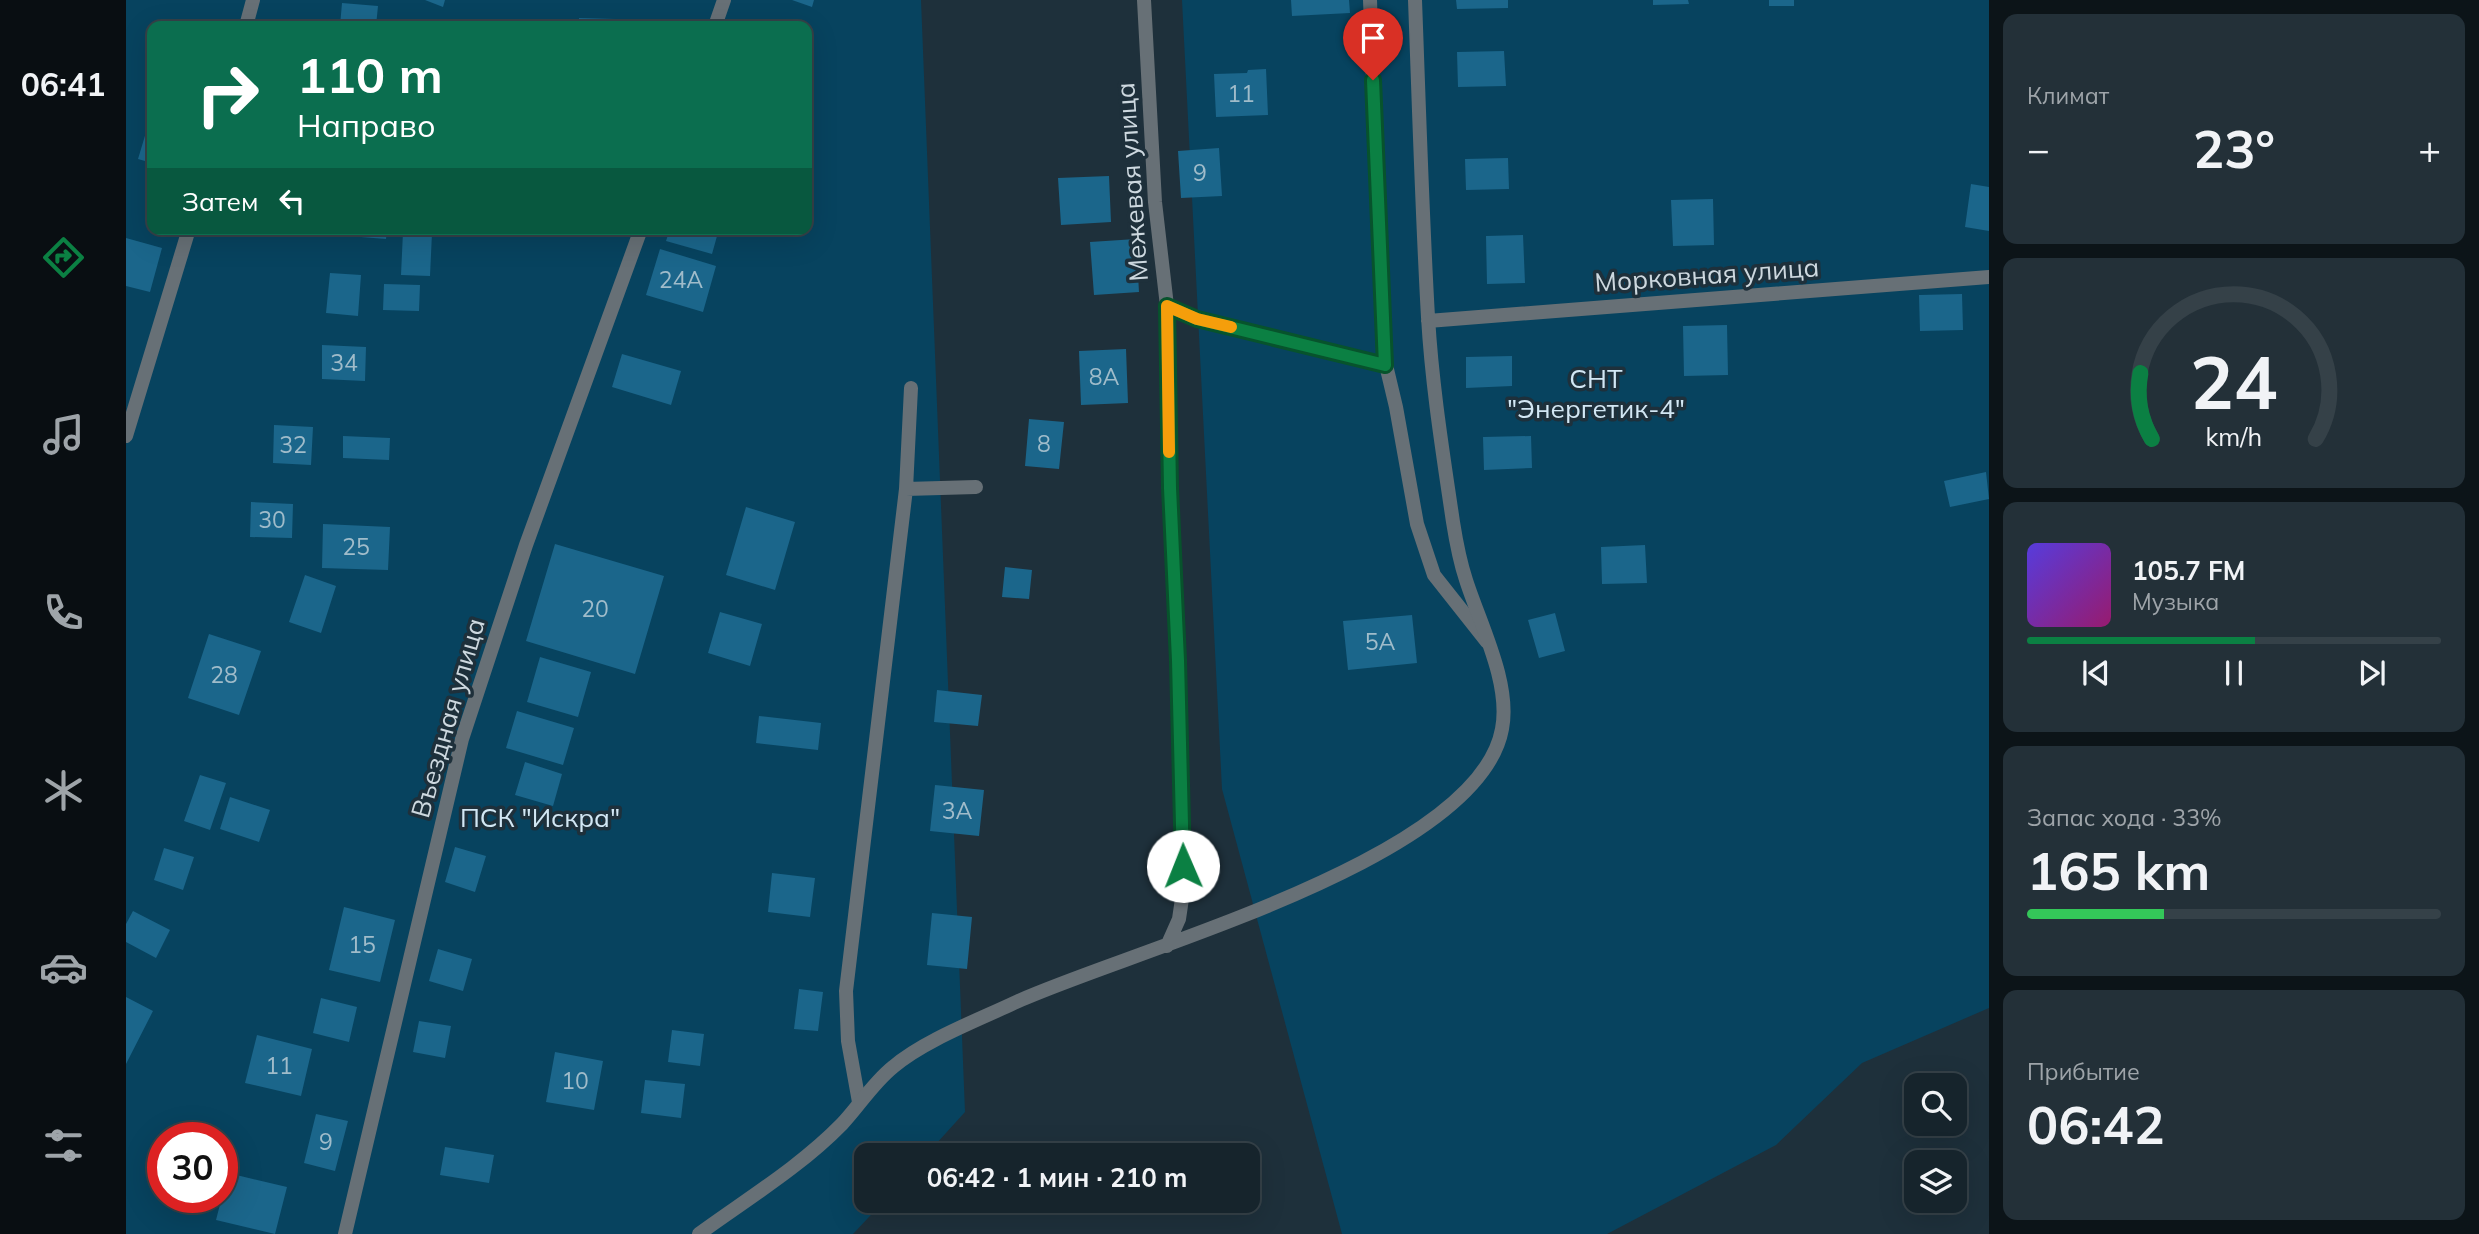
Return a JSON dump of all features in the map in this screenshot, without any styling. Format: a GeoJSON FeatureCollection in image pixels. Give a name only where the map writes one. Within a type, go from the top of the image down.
{"type":"FeatureCollection","features":[{"type":"Feature","properties":{"kind":"street"},"geometry":{"type":"LineString","coordinates":[[247,21],[253,0]]}},
{"type":"Feature","properties":{"kind":"street"},"geometry":{"type":"LineString","coordinates":[[717,21],[724,0]]}},
{"type":"Feature","properties":{"kind":"street","name":"Межевая улица"},"geometry":{"type":"LineString","coordinates":[[1144,0],[1155,202],[1167,306],[1170,488],[1178,660],[1183,892],[1179,919],[1167,946]]}},
{"type":"Feature","properties":{"kind":"street"},"geometry":{"type":"LineString","coordinates":[[1370,0],[1385,365],[1396,407],[1417,524],[1434,575],[1488,643]]}},
{"type":"Feature","properties":{"kind":"street"},"geometry":{"type":"LineString","coordinates":[[699,1234],[792,1167],[843,1123],[894,1066],[930,1043],[1019,1000],[1167,946],[1293,895],[1401,842],[1450,806],[1474,784],[1496,752],[1503,724],[1503,694],[1465,576],[1454,528],[1428,321],[1415,0]]}},
{"type":"Feature","properties":{"kind":"street"},"geometry":{"type":"LineString","coordinates":[[126,436],[187,235]]}},
{"type":"Feature","properties":{"kind":"street","name":"Въездная улица"},"geometry":{"type":"LineString","coordinates":[[345,1234],[462,739],[526,545],[639,235]]}},
{"type":"Feature","properties":{"kind":"street","name":"Морковная улица"},"geometry":{"type":"LineString","coordinates":[[1428,321],[1989,276]]}},
{"type":"Feature","properties":{"kind":"street"},"geometry":{"type":"LineString","coordinates":[[1167,306],[1197,319],[1385,365]]}},
{"type":"Feature","properties":{"kind":"street"},"geometry":{"type":"LineString","coordinates":[[859,1102],[848,1041],[846,991],[906,489],[911,388]]}},
{"type":"Feature","properties":{"kind":"street"},"geometry":{"type":"LineString","coordinates":[[906,489],[976,488]]}},
{"type":"Feature","properties":{"kind":"green space","name":"ПСК \"Искра\""},"geometry":{"type":"Polygon","coordinates":[[[126,0],[921,0],[965,1112],[937,1143],[854,1143],[854,1213],[873,1213],[853,1234],[126,1234],[126,0]]]}},
{"type":"Feature","properties":{"kind":"green space","name":"СНТ \"Энергетик-4\""},"geometry":{"type":"Polygon","coordinates":[[[1182,0],[1989,0],[1989,1008],[1862,1063],[1776,1145],[1607,1234],[1342,1234],[1222,789],[1182,0]]]}},
{"type":"Feature","properties":{"kind":"building"},"geometry":{"type":"Polygon","coordinates":[[[425,0],[445,0],[443,7],[425,0]]]}},
{"type":"Feature","properties":{"kind":"building"},"geometry":{"type":"Polygon","coordinates":[[[792,0],[814,0],[812,7],[792,0]]]}},
{"type":"Feature","properties":{"kind":"building"},"geometry":{"type":"Polygon","coordinates":[[[1291,0],[1349,0],[1350,13],[1292,16],[1291,0]]]}},
{"type":"Feature","properties":{"kind":"building"},"geometry":{"type":"Polygon","coordinates":[[[1456,0],[1508,0],[1508,8],[1457,9],[1456,0]]]}},
{"type":"Feature","properties":{"kind":"building"},"geometry":{"type":"Polygon","coordinates":[[[1653,0],[1688,0],[1689,4],[1653,5],[1653,0]]]}},
{"type":"Feature","properties":{"kind":"building"},"geometry":{"type":"Polygon","coordinates":[[[1769,0],[1794,0],[1794,6],[1769,6],[1769,0]]]}},
{"type":"Feature","properties":{"kind":"building"},"geometry":{"type":"Polygon","coordinates":[[[342,3],[378,6],[376,21],[340,21],[342,3]]]}},
{"type":"Feature","properties":{"kind":"building"},"geometry":{"type":"Polygon","coordinates":[[[579,18],[616,19],[616,21],[579,21],[579,18]]]}},
{"type":"Feature","properties":{"kind":"building"},"geometry":{"type":"Polygon","coordinates":[[[1504,51],[1506,86],[1458,87],[1457,52],[1504,51]]]}},
{"type":"Feature","properties":{"kind":"building"},"geometry":{"type":"Polygon","coordinates":[[[1266,69],[1268,115],[1216,117],[1214,74],[1247,73],[1248,70],[1266,69]]]}},
{"type":"Feature","properties":{"kind":"building"},"geometry":{"type":"Polygon","coordinates":[[[147,129],[147,162],[138,159],[147,129]]]}},
{"type":"Feature","properties":{"kind":"building"},"geometry":{"type":"Polygon","coordinates":[[[1219,148],[1222,196],[1181,198],[1178,151],[1219,148]]]}},
{"type":"Feature","properties":{"kind":"building"},"geometry":{"type":"Polygon","coordinates":[[[1508,158],[1509,189],[1466,190],[1465,159],[1508,158]]]}},
{"type":"Feature","properties":{"kind":"building"},"geometry":{"type":"Polygon","coordinates":[[[1109,176],[1111,222],[1061,225],[1058,178],[1109,176]]]}},
{"type":"Feature","properties":{"kind":"building"},"geometry":{"type":"Polygon","coordinates":[[[1971,184],[1989,187],[1989,231],[1965,227],[1971,184]]]}},
{"type":"Feature","properties":{"kind":"building"},"geometry":{"type":"Polygon","coordinates":[[[1713,199],[1714,245],[1673,246],[1671,200],[1713,199]]]}},
{"type":"Feature","properties":{"kind":"building"},"geometry":{"type":"Polygon","coordinates":[[[361,235],[386,235],[386,239],[361,235]]]}},
{"type":"Feature","properties":{"kind":"building"},"geometry":{"type":"Polygon","coordinates":[[[403,235],[432,235],[430,276],[401,275],[403,235]]]}},
{"type":"Feature","properties":{"kind":"building"},"geometry":{"type":"Polygon","coordinates":[[[668,235],[717,235],[712,254],[666,241],[668,235]]]}},
{"type":"Feature","properties":{"kind":"building"},"geometry":{"type":"Polygon","coordinates":[[[1523,235],[1525,283],[1487,284],[1486,236],[1523,235]]]}},
{"type":"Feature","properties":{"kind":"building"},"geometry":{"type":"Polygon","coordinates":[[[126,238],[162,248],[150,292],[126,286],[126,238]]]}},
{"type":"Feature","properties":{"kind":"building"},"geometry":{"type":"Polygon","coordinates":[[[1136,239],[1139,292],[1094,295],[1090,242],[1136,239]]]}},
{"type":"Feature","properties":{"kind":"building"},"geometry":{"type":"Polygon","coordinates":[[[660,249],[716,266],[703,312],[646,295],[660,249]]]}},
{"type":"Feature","properties":{"kind":"building"},"geometry":{"type":"Polygon","coordinates":[[[330,273],[361,275],[358,316],[326,313],[330,273]]]}},
{"type":"Feature","properties":{"kind":"building"},"geometry":{"type":"Polygon","coordinates":[[[384,284],[420,285],[419,311],[383,310],[384,284]]]}},
{"type":"Feature","properties":{"kind":"building"},"geometry":{"type":"Polygon","coordinates":[[[1962,294],[1963,330],[1920,331],[1919,295],[1962,294]]]}},
{"type":"Feature","properties":{"kind":"building"},"geometry":{"type":"Polygon","coordinates":[[[1727,325],[1728,375],[1684,376],[1683,326],[1727,325]]]}},
{"type":"Feature","properties":{"kind":"building"},"geometry":{"type":"Polygon","coordinates":[[[322,345],[366,347],[365,381],[322,379],[322,345]]]}},
{"type":"Feature","properties":{"kind":"building"},"geometry":{"type":"Polygon","coordinates":[[[1126,349],[1128,403],[1081,405],[1079,351],[1126,349]]]}},
{"type":"Feature","properties":{"kind":"building"},"geometry":{"type":"Polygon","coordinates":[[[622,354],[681,371],[671,405],[612,387],[622,354]]]}},
{"type":"Feature","properties":{"kind":"building"},"geometry":{"type":"Polygon","coordinates":[[[1512,356],[1512,386],[1466,388],[1466,357],[1512,356]]]}},
{"type":"Feature","properties":{"kind":"building"},"geometry":{"type":"Polygon","coordinates":[[[1029,419],[1064,422],[1059,469],[1025,466],[1029,419]]]}},
{"type":"Feature","properties":{"kind":"building"},"geometry":{"type":"Polygon","coordinates":[[[274,425],[313,427],[311,465],[273,463],[274,425]]]}},
{"type":"Feature","properties":{"kind":"building"},"geometry":{"type":"Polygon","coordinates":[[[343,436],[390,438],[389,460],[343,458],[343,436]]]}},
{"type":"Feature","properties":{"kind":"building"},"geometry":{"type":"Polygon","coordinates":[[[1531,436],[1532,468],[1484,470],[1483,437],[1531,436]]]}},
{"type":"Feature","properties":{"kind":"building"},"geometry":{"type":"Polygon","coordinates":[[[1986,472],[1989,499],[1950,507],[1944,481],[1986,472]]]}},
{"type":"Feature","properties":{"kind":"building"},"geometry":{"type":"Polygon","coordinates":[[[251,502],[293,504],[292,538],[250,537],[251,502]]]}},
{"type":"Feature","properties":{"kind":"building"},"geometry":{"type":"Polygon","coordinates":[[[746,507],[795,522],[775,590],[726,575],[746,507]]]}},
{"type":"Feature","properties":{"kind":"building"},"geometry":{"type":"Polygon","coordinates":[[[323,524],[390,527],[388,570],[322,568],[323,524]]]}},
{"type":"Feature","properties":{"kind":"building"},"geometry":{"type":"Polygon","coordinates":[[[555,544],[664,576],[635,674],[526,641],[555,544]]]}},
{"type":"Feature","properties":{"kind":"building"},"geometry":{"type":"Polygon","coordinates":[[[1645,545],[1647,583],[1602,584],[1601,547],[1645,545]]]}},
{"type":"Feature","properties":{"kind":"building"},"geometry":{"type":"Polygon","coordinates":[[[1005,567],[1032,570],[1029,599],[1002,597],[1005,567]]]}},
{"type":"Feature","properties":{"kind":"building"},"geometry":{"type":"Polygon","coordinates":[[[305,575],[336,586],[321,633],[289,622],[305,575]]]}},
{"type":"Feature","properties":{"kind":"building"},"geometry":{"type":"Polygon","coordinates":[[[720,612],[762,624],[750,666],[708,653],[720,612]]]}},
{"type":"Feature","properties":{"kind":"building"},"geometry":{"type":"Polygon","coordinates":[[[1555,613],[1565,651],[1539,658],[1528,620],[1555,613]]]}},
{"type":"Feature","properties":{"kind":"building"},"geometry":{"type":"Polygon","coordinates":[[[1412,615],[1417,663],[1348,670],[1343,621],[1412,615]]]}},
{"type":"Feature","properties":{"kind":"building"},"geometry":{"type":"Polygon","coordinates":[[[209,634],[261,651],[239,715],[188,698],[209,634]]]}},
{"type":"Feature","properties":{"kind":"building"},"geometry":{"type":"Polygon","coordinates":[[[540,657],[591,672],[578,717],[527,702],[540,657]]]}},
{"type":"Feature","properties":{"kind":"building"},"geometry":{"type":"Polygon","coordinates":[[[937,690],[982,695],[978,726],[934,722],[937,690]]]}},
{"type":"Feature","properties":{"kind":"building"},"geometry":{"type":"Polygon","coordinates":[[[517,711],[574,728],[563,765],[506,748],[517,711]]]}},
{"type":"Feature","properties":{"kind":"building"},"geometry":{"type":"Polygon","coordinates":[[[759,716],[821,723],[818,750],[756,743],[759,716]]]}},
{"type":"Feature","properties":{"kind":"building"},"geometry":{"type":"Polygon","coordinates":[[[525,762],[562,774],[553,806],[515,795],[525,762]]]}},
{"type":"Feature","properties":{"kind":"building"},"geometry":{"type":"Polygon","coordinates":[[[200,775],[226,783],[210,830],[184,821],[200,775]]]}},
{"type":"Feature","properties":{"kind":"building"},"geometry":{"type":"Polygon","coordinates":[[[935,785],[984,790],[979,836],[930,831],[935,785]]]}},
{"type":"Feature","properties":{"kind":"building"},"geometry":{"type":"Polygon","coordinates":[[[230,797],[270,810],[259,842],[220,829],[230,797]]]}},
{"type":"Feature","properties":{"kind":"building"},"geometry":{"type":"Polygon","coordinates":[[[455,847],[486,856],[475,892],[445,882],[455,847]]]}},
{"type":"Feature","properties":{"kind":"building"},"geometry":{"type":"Polygon","coordinates":[[[164,848],[194,857],[183,890],[154,880],[164,848]]]}},
{"type":"Feature","properties":{"kind":"building"},"geometry":{"type":"Polygon","coordinates":[[[772,873],[815,878],[810,917],[768,912],[772,873]]]}},
{"type":"Feature","properties":{"kind":"building"},"geometry":{"type":"Polygon","coordinates":[[[344,907],[395,920],[380,982],[329,970],[344,907]]]}},
{"type":"Feature","properties":{"kind":"building"},"geometry":{"type":"Polygon","coordinates":[[[133,911],[170,930],[156,958],[126,942],[126,924],[133,911]]]}},
{"type":"Feature","properties":{"kind":"building"},"geometry":{"type":"Polygon","coordinates":[[[932,913],[972,917],[967,969],[927,965],[932,913]]]}},
{"type":"Feature","properties":{"kind":"building"},"geometry":{"type":"Polygon","coordinates":[[[438,949],[472,959],[463,991],[429,981],[438,949]]]}},
{"type":"Feature","properties":{"kind":"building"},"geometry":{"type":"Polygon","coordinates":[[[799,989],[823,992],[818,1031],[794,1029],[799,989]]]}},
{"type":"Feature","properties":{"kind":"building"},"geometry":{"type":"Polygon","coordinates":[[[126,997],[153,1011],[126,1064],[126,997]]]}},
{"type":"Feature","properties":{"kind":"building"},"geometry":{"type":"Polygon","coordinates":[[[321,998],[357,1007],[349,1042],[313,1033],[321,998]]]}},
{"type":"Feature","properties":{"kind":"building"},"geometry":{"type":"Polygon","coordinates":[[[419,1021],[451,1026],[445,1058],[413,1052],[419,1021]]]}},
{"type":"Feature","properties":{"kind":"building"},"geometry":{"type":"Polygon","coordinates":[[[672,1030],[704,1034],[700,1066],[668,1062],[672,1030]]]}},
{"type":"Feature","properties":{"kind":"building"},"geometry":{"type":"Polygon","coordinates":[[[257,1035],[312,1049],[301,1096],[245,1083],[257,1035]]]}},
{"type":"Feature","properties":{"kind":"building"},"geometry":{"type":"Polygon","coordinates":[[[555,1052],[603,1061],[594,1110],[546,1102],[555,1052]]]}},
{"type":"Feature","properties":{"kind":"building"},"geometry":{"type":"Polygon","coordinates":[[[645,1080],[685,1084],[681,1118],[641,1113],[645,1080]]]}},
{"type":"Feature","properties":{"kind":"building"},"geometry":{"type":"Polygon","coordinates":[[[316,1114],[348,1121],[335,1171],[304,1163],[316,1114]]]}},
{"type":"Feature","properties":{"kind":"building"},"geometry":{"type":"Polygon","coordinates":[[[445,1147],[494,1155],[489,1183],[440,1175],[445,1147]]]}},
{"type":"Feature","properties":{"kind":"building"},"geometry":{"type":"Polygon","coordinates":[[[238,1175],[287,1187],[275,1234],[216,1220],[218,1213],[238,1213],[238,1175]]]}},
{"type":"Feature","properties":{"kind":"slow traffic"},"geometry":{"type":"LineString","coordinates":[[1169,452],[1167,306],[1197,319],[1231,327]]}},
{"type":"Feature","properties":{"kind":"route"},"geometry":{"type":"LineString","coordinates":[[1183,866],[1178,660],[1167,405],[1167,306],[1197,319],[1385,365],[1373,80]]}}]}
